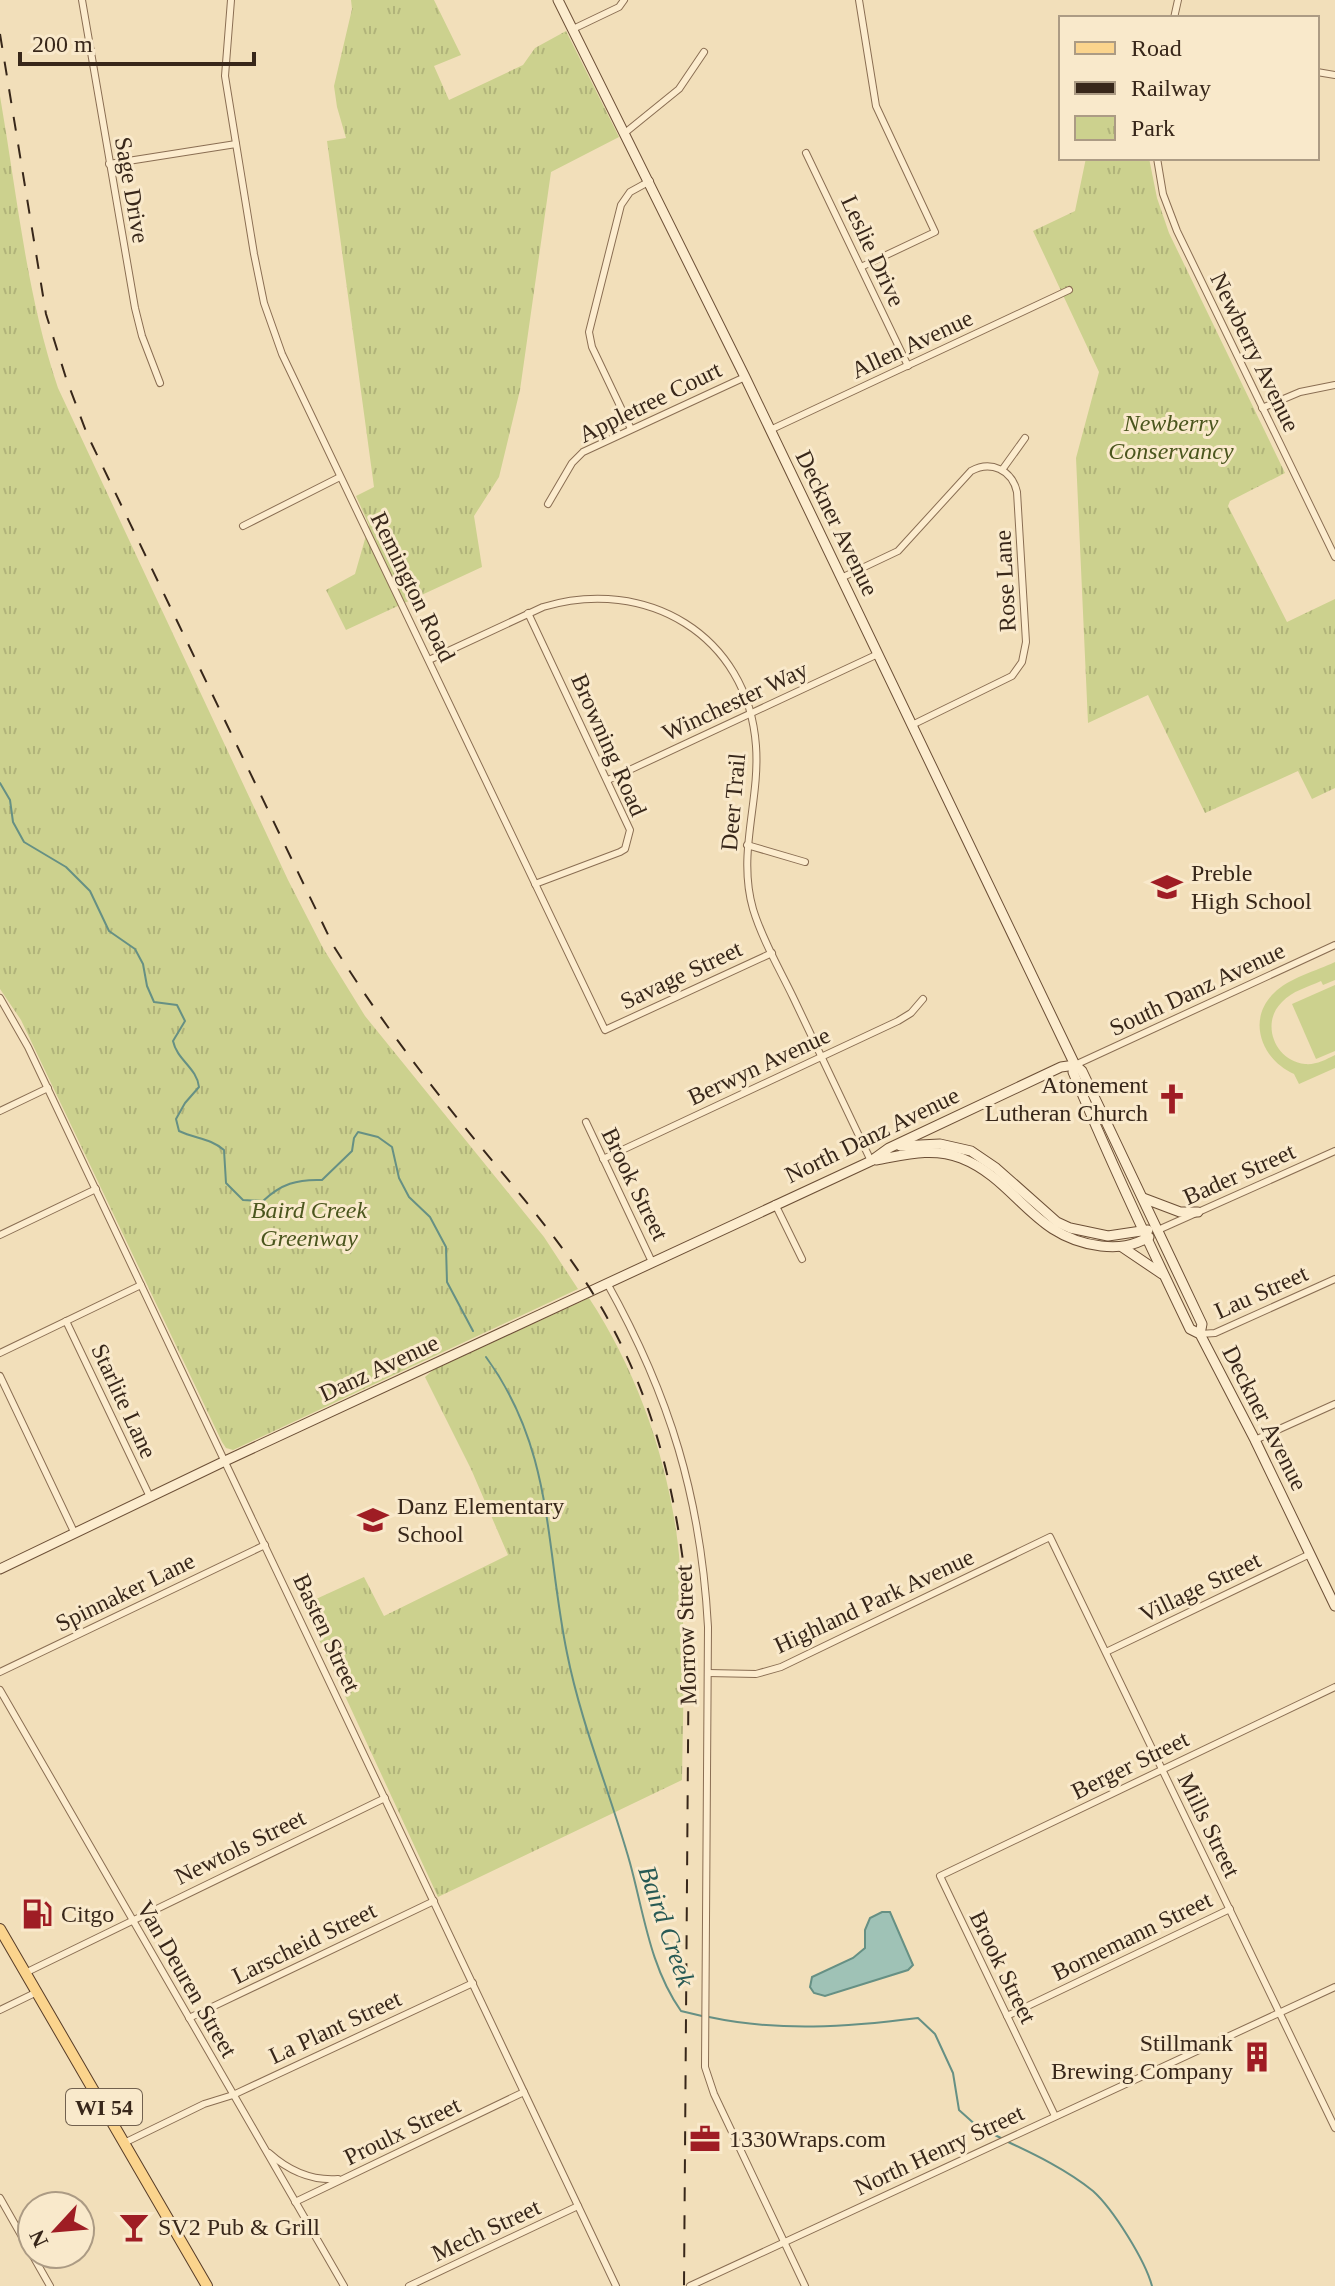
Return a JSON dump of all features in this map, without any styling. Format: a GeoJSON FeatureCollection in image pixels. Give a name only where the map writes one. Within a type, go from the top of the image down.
{"type":"FeatureCollection","features":[{"type":"Feature","properties":{"kind":"main road","name":"WI 54"},"geometry":{"type":"LineString","coordinates":[[0,1929],[207,2286]]}},
{"type":"Feature","properties":{"kind":"street","name":"Sage Drive"},"geometry":{"type":"LineString","coordinates":[[82,0],[135,308],[160,383]]}},
{"type":"Feature","properties":{"kind":"street","name":"Remington Road"},"geometry":{"type":"LineString","coordinates":[[231,0],[225,76],[264,303],[282,354],[605,1030]]}},
{"type":"Feature","properties":{"kind":"street","name":"Deckner Avenue"},"geometry":{"type":"LineString","coordinates":[[558,0],[650,181],[1075,1065],[1082,1071],[1202,1324],[1200,1334]]}},
{"type":"Feature","properties":{"kind":"street"},"geometry":{"type":"LineString","coordinates":[[573,29],[619,7],[624,0]]}},
{"type":"Feature","properties":{"kind":"street"},"geometry":{"type":"LineString","coordinates":[[859,0],[876,106],[935,232],[861,267]]}},
{"type":"Feature","properties":{"kind":"street"},"geometry":{"type":"LineString","coordinates":[[626,132],[679,89],[704,52]]}},
{"type":"Feature","properties":{"kind":"street"},"geometry":{"type":"LineString","coordinates":[[109,164],[236,144]]}},
{"type":"Feature","properties":{"kind":"street","name":"Leslie Drive"},"geometry":{"type":"LineString","coordinates":[[806,153],[908,366]]}},
{"type":"Feature","properties":{"kind":"street","name":"Newberry Avenue"},"geometry":{"type":"LineString","coordinates":[[1157,160],[1163,194],[1177,231],[1335,557]]}},
{"type":"Feature","properties":{"kind":"street"},"geometry":{"type":"LineString","coordinates":[[631,429],[592,347],[589,324],[621,205],[630,192],[650,181]]}},
{"type":"Feature","properties":{"kind":"street","name":"Allen Avenue"},"geometry":{"type":"LineString","coordinates":[[770,430],[1069,290]]}},
{"type":"Feature","properties":{"kind":"street","name":"Appletree Court"},"geometry":{"type":"LineString","coordinates":[[548,504],[578,456],[745,377]]}},
{"type":"Feature","properties":{"kind":"street"},"geometry":{"type":"LineString","coordinates":[[1262,408],[1300,392],[1335,385]]}},
{"type":"Feature","properties":{"kind":"street"},"geometry":{"type":"LineString","coordinates":[[841,578],[898,551],[971,471],[984,466],[1002,470],[1025,438]]}},
{"type":"Feature","properties":{"kind":"street","name":"Rose Lane"},"geometry":{"type":"LineString","coordinates":[[912,725],[1005,681],[1022,662],[1026,642],[1017,492],[1014,481],[1002,470]]}},
{"type":"Feature","properties":{"kind":"street"},"geometry":{"type":"LineString","coordinates":[[243,526],[340,477]]}},
{"type":"Feature","properties":{"kind":"street","name":"Deer Trail"},"geometry":{"type":"LineString","coordinates":[[429,660],[528,613],[562,601],[600,597],[631,600],[663,610],[694,629],[719,651],[737,679],[751,713],[757,762],[747,845],[746,873],[751,900],[772,953],[871,1161]]}},
{"type":"Feature","properties":{"kind":"street","name":"Browning Road"},"geometry":{"type":"LineString","coordinates":[[528,613],[630,827],[625,849],[535,884]]}},
{"type":"Feature","properties":{"kind":"street","name":"Winchester Way"},"geometry":{"type":"LineString","coordinates":[[608,780],[878,654]]}},
{"type":"Feature","properties":{"kind":"street"},"geometry":{"type":"LineString","coordinates":[[747,845],[805,862]]}},
{"type":"Feature","properties":{"kind":"street","name":"South Danz Avenue"},"geometry":{"type":"LineString","coordinates":[[1075,1065],[1335,945]]}},
{"type":"Feature","properties":{"kind":"street","name":"Savage Street"},"geometry":{"type":"LineString","coordinates":[[605,1030],[772,953]]}},
{"type":"Feature","properties":{"kind":"street","name":"Berwyn Avenue"},"geometry":{"type":"LineString","coordinates":[[603,1159],[904,1018],[923,999]]}},
{"type":"Feature","properties":{"kind":"street","name":"Basten Street"},"geometry":{"type":"LineString","coordinates":[[1,1002],[48,1088],[616,2286]]}},
{"type":"Feature","properties":{"kind":"street","name":"Deckner Avenue"},"geometry":{"type":"LineString","coordinates":[[1075,1065],[1073,1072],[1144,1234],[1190,1329],[1200,1334],[1255,1440],[1334,1601]]}},
{"type":"Feature","properties":{"kind":"street","name":"North Danz Avenue"},"geometry":{"type":"LineString","coordinates":[[775,1204],[871,1161],[889,1148],[1061,1067],[1075,1065]]}},
{"type":"Feature","properties":{"kind":"street"},"geometry":{"type":"LineString","coordinates":[[0,1111],[48,1088]]}},
{"type":"Feature","properties":{"kind":"street","name":"Brook Street"},"geometry":{"type":"LineString","coordinates":[[586,1122],[652,1262]]}},
{"type":"Feature","properties":{"kind":"street"},"geometry":{"type":"LineString","coordinates":[[889,1148],[924,1144],[971,1151],[996,1168],[1057,1222],[1070,1228],[1108,1236],[1158,1230]]}},
{"type":"Feature","properties":{"kind":"street","name":"Bader Street"},"geometry":{"type":"LineString","coordinates":[[1158,1230],[1335,1151]]}},
{"type":"Feature","properties":{"kind":"street"},"geometry":{"type":"LineString","coordinates":[[871,1161],[918,1152],[963,1159],[991,1176],[1058,1233],[1083,1243],[1122,1247],[1150,1263],[1166,1278]]}},
{"type":"Feature","properties":{"kind":"street"},"geometry":{"type":"LineString","coordinates":[[0,1235],[96,1189]]}},
{"type":"Feature","properties":{"kind":"street"},"geometry":{"type":"LineString","coordinates":[[1143,1198],[1180,1212],[1198,1212]]}},
{"type":"Feature","properties":{"kind":"street"},"geometry":{"type":"LineString","coordinates":[[775,1204],[802,1259]]}},
{"type":"Feature","properties":{"kind":"street","name":"Danz Avenue"},"geometry":{"type":"LineString","coordinates":[[0,1569],[775,1204]]}},
{"type":"Feature","properties":{"kind":"street"},"geometry":{"type":"LineString","coordinates":[[1122,1247],[1144,1234]]}},
{"type":"Feature","properties":{"kind":"street","name":"Lau Street"},"geometry":{"type":"LineString","coordinates":[[1200,1334],[1215,1333],[1335,1279]]}},
{"type":"Feature","properties":{"kind":"street","name":"Morrow Street"},"geometry":{"type":"LineString","coordinates":[[607,1283],[659,1389],[690,1486],[706,1591],[705,2067],[714,2094],[784,2241]]}},
{"type":"Feature","properties":{"kind":"street"},"geometry":{"type":"LineString","coordinates":[[0,1353],[141,1285]]}},
{"type":"Feature","properties":{"kind":"street","name":"Starlite Lane"},"geometry":{"type":"LineString","coordinates":[[66,1321],[150,1497]]}},
{"type":"Feature","properties":{"kind":"street"},"geometry":{"type":"LineString","coordinates":[[0,1376],[75,1534]]}},
{"type":"Feature","properties":{"kind":"street"},"geometry":{"type":"LineString","coordinates":[[1255,1440],[1335,1404]]}},
{"type":"Feature","properties":{"kind":"street","name":"Highland Park Avenue"},"geometry":{"type":"LineString","coordinates":[[708,1673],[756,1674],[781,1667],[1050,1537]]}},
{"type":"Feature","properties":{"kind":"street","name":"Mills Street"},"geometry":{"type":"LineString","coordinates":[[1050,1537],[1335,2128]]}},
{"type":"Feature","properties":{"kind":"street","name":"Spinnaker Lane"},"geometry":{"type":"LineString","coordinates":[[0,1672],[265,1545]]}},
{"type":"Feature","properties":{"kind":"street","name":"Village Street"},"geometry":{"type":"LineString","coordinates":[[1106,1652],[1310,1554]]}},
{"type":"Feature","properties":{"kind":"street","name":"Berger Street"},"geometry":{"type":"LineString","coordinates":[[940,1876],[1335,1687]]}},
{"type":"Feature","properties":{"kind":"street","name":"Van Deuren Street"},"geometry":{"type":"LineString","coordinates":[[0,1690],[344,2286]]}},
{"type":"Feature","properties":{"kind":"street","name":"Newtols Street"},"geometry":{"type":"LineString","coordinates":[[25,1973],[385,1798]]}},
{"type":"Feature","properties":{"kind":"street","name":"Brook Street"},"geometry":{"type":"LineString","coordinates":[[940,1876],[1055,2116]]}},
{"type":"Feature","properties":{"kind":"street","name":"Larscheid Street"},"geometry":{"type":"LineString","coordinates":[[189,2018],[434,1901]]}},
{"type":"Feature","properties":{"kind":"street","name":"Bornemann Street"},"geometry":{"type":"LineString","coordinates":[[1007,2016],[1230,1909]]}},
{"type":"Feature","properties":{"kind":"street","name":"La Plant Street"},"geometry":{"type":"LineString","coordinates":[[124,2143],[473,1983]]}},
{"type":"Feature","properties":{"kind":"street","name":"North Henry Street"},"geometry":{"type":"LineString","coordinates":[[690,2286],[1335,1987]]}},
{"type":"Feature","properties":{"kind":"street"},"geometry":{"type":"LineString","coordinates":[[0,2010],[37,1992]]}},
{"type":"Feature","properties":{"kind":"street","name":"Proulx Street"},"geometry":{"type":"LineString","coordinates":[[295,2202],[524,2092]]}},
{"type":"Feature","properties":{"kind":"street"},"geometry":{"type":"LineString","coordinates":[[264,2148],[282,2164],[307,2177],[330,2180],[349,2176]]}},
{"type":"Feature","properties":{"kind":"street"},"geometry":{"type":"LineString","coordinates":[[0,2198],[50,2286]]}},
{"type":"Feature","properties":{"kind":"street","name":"Mech Street"},"geometry":{"type":"LineString","coordinates":[[409,2286],[578,2206]]}},
{"type":"Feature","properties":{"kind":"street"},"geometry":{"type":"LineString","coordinates":[[784,2241],[805,2286]]}},
{"type":"Feature","properties":{"kind":"green space"},"geometry":{"type":"Polygon","coordinates":[[[351,0],[434,0],[461,55],[434,66],[449,100],[523,65],[535,48],[566,31],[619,137],[551,172],[520,390],[499,477],[474,516],[482,567],[346,630],[326,590],[355,574],[369,525],[356,496],[374,487],[327,141],[346,138],[334,86],[352,9],[351,0]]]}},
{"type":"Feature","properties":{"kind":"green space","name":"Baird Creek Greenway"},"geometry":{"type":"Polygon","coordinates":[[[0,96],[30,280],[58,388],[288,880],[323,948],[365,1016],[544,1237],[578,1289],[233,1450],[226,1448],[222,1442],[21,1020],[0,989],[0,96]]]}},
{"type":"Feature","properties":{"kind":"green space","name":"Newberry Conservancy"},"geometry":{"type":"Polygon","coordinates":[[[1086,160],[1149,160],[1157,198],[1169,233],[1285,473],[1230,501],[1228,506],[1287,622],[1335,599],[1335,788],[1312,799],[1298,771],[1205,813],[1148,695],[1088,723],[1076,458],[1099,372],[1033,231],[1075,211],[1086,160]]]}},
{"type":"Feature","properties":{"kind":"green space"},"geometry":{"type":"Polygon","coordinates":[[[1335,962],[1335,980],[1323,985],[1321,981],[1290,995],[1275,1011],[1272,1020],[1274,1040],[1279,1049],[1294,1061],[1313,1064],[1335,1055],[1335,1068],[1299,1084],[1294,1074],[1283,1068],[1266,1049],[1260,1027],[1261,1015],[1280,988],[1335,962]]]}},
{"type":"Feature","properties":{"kind":"green space"},"geometry":{"type":"Polygon","coordinates":[[[1335,985],[1335,1051],[1316,1059],[1292,1004],[1335,985]]]}},
{"type":"Feature","properties":{"kind":"green space"},"geometry":{"type":"Polygon","coordinates":[[[589,1298],[624,1359],[638,1392],[662,1461],[670,1496],[680,1566],[683,1619],[682,1780],[438,1897],[303,1605],[364,1577],[384,1616],[508,1555],[471,1469],[425,1377],[433,1370],[589,1298]]]}},
{"type":"Feature","properties":{"kind":"water"},"geometry":{"type":"Polygon","coordinates":[[[890,1912],[913,1965],[908,1970],[825,1996],[814,1993],[810,1987],[812,1977],[853,1958],[865,1948],[865,1930],[870,1918],[890,1912]]]}},
{"type":"Feature","properties":{"kind":"waterway","name":"Baird Creek"},"geometry":{"type":"LineString","coordinates":[[0,783],[10,800],[13,822],[24,842],[66,867],[90,891],[109,931],[135,949],[143,964],[154,1002],[177,1005],[185,1021],[173,1041],[178,1054],[195,1074],[199,1087],[176,1119],[179,1131],[224,1150],[226,1183],[243,1200],[263,1201],[290,1184],[322,1180],[352,1151],[358,1132],[378,1137],[392,1147],[399,1178],[409,1197],[430,1217],[446,1247],[447,1282],[473,1331]]}},
{"type":"Feature","properties":{"kind":"waterway","name":"Baird Creek"},"geometry":{"type":"LineString","coordinates":[[486,1357],[508,1392],[536,1463],[573,1679],[630,1863],[655,1958],[681,2011],[702,2016]]}},
{"type":"Feature","properties":{"kind":"waterway","name":"Baird Creek"},"geometry":{"type":"LineString","coordinates":[[709,2017],[787,2026],[866,2024],[918,2018],[935,2034],[953,2073],[959,2110],[978,2127],[1001,2138]]}},
{"type":"Feature","properties":{"kind":"waterway","name":"Baird Creek"},"geometry":{"type":"LineString","coordinates":[[1006,2141],[1040,2157],[1093,2191],[1127,2236],[1152,2286]]}},
{"type":"Feature","properties":{"kind":"railway"},"geometry":{"type":"LineString","coordinates":[[0,34],[46,314],[87,434],[333,945],[419,1069],[576,1267],[623,1348],[652,1421],[672,1496],[689,1614],[684,2286]]}},
{"type":"Feature","properties":{"kind":"place","name":"Preble High School"},"geometry":{"type":"Point","coordinates":[1167,887]}},
{"type":"Feature","properties":{"kind":"place","name":"Atonement Lutheran Church"},"geometry":{"type":"Point","coordinates":[1172,1099]}},
{"type":"Feature","properties":{"kind":"place","name":"Danz Elementary School"},"geometry":{"type":"Point","coordinates":[373,1520]}},
{"type":"Feature","properties":{"kind":"place","name":"Citgo"},"geometry":{"type":"Point","coordinates":[37,1914]}},
{"type":"Feature","properties":{"kind":"place","name":"Stillmank Brewing Company"},"geometry":{"type":"Point","coordinates":[1257,2057]}},
{"type":"Feature","properties":{"kind":"place","name":"1330Wraps.com"},"geometry":{"type":"Point","coordinates":[705,2139]}},
{"type":"Feature","properties":{"kind":"place","name":"SV2 Pub & Grill"},"geometry":{"type":"Point","coordinates":[134,2227]}}]}
